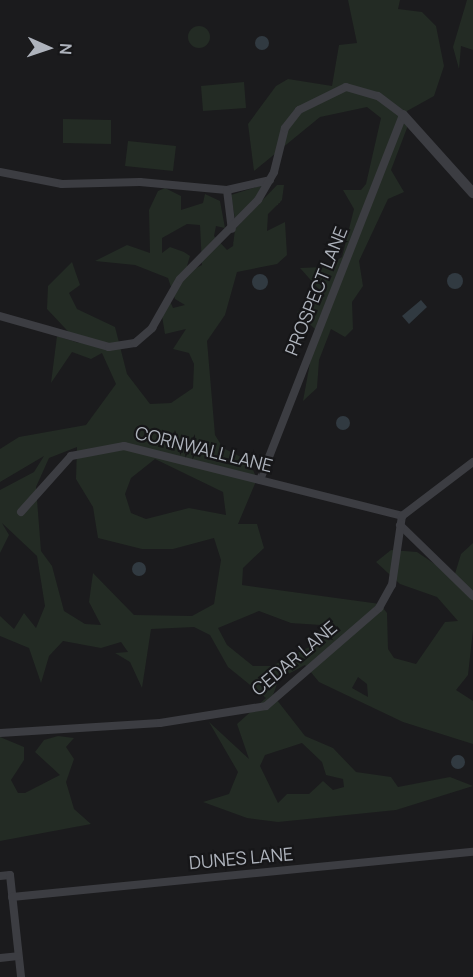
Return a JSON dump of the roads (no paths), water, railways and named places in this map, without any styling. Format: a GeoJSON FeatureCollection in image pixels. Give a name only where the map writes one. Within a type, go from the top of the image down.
{"type":"FeatureCollection","features":[{"type":"Feature","properties":{"kind":"street"},"geometry":{"type":"LineString","coordinates":[[0,316],[109,347],[128,346],[147,333],[180,279],[232,229],[270,180],[285,128],[318,97],[359,88],[404,115],[473,193]]}},
{"type":"Feature","properties":{"kind":"street","name":"PROSPECT LANE"},"geometry":{"type":"LineString","coordinates":[[260,480],[404,115]]}},
{"type":"Feature","properties":{"kind":"street"},"geometry":{"type":"LineString","coordinates":[[0,172],[62,184],[140,182],[227,190],[270,180]]}},
{"type":"Feature","properties":{"kind":"street"},"geometry":{"type":"LineString","coordinates":[[227,190],[232,229]]}},
{"type":"Feature","properties":{"kind":"street","name":"CORNWALL LANE"},"geometry":{"type":"LineString","coordinates":[[21,512],[71,456],[110,447],[140,448],[401,521],[473,596]]}},
{"type":"Feature","properties":{"kind":"street"},"geometry":{"type":"LineString","coordinates":[[401,521],[473,462]]}},
{"type":"Feature","properties":{"kind":"street","name":"CEDAR LANE"},"geometry":{"type":"LineString","coordinates":[[0,733],[160,723],[266,706],[379,608],[392,585],[401,521]]}},
{"type":"Feature","properties":{"kind":"street","name":"DUNES LANE"},"geometry":{"type":"LineString","coordinates":[[12,897],[473,852]]}},
{"type":"Feature","properties":{"kind":"street"},"geometry":{"type":"LineString","coordinates":[[0,876],[10,875],[21,977]]}},
{"type":"Feature","properties":{"kind":"street"},"geometry":{"type":"LineString","coordinates":[[0,958],[18,956]]}}]}
